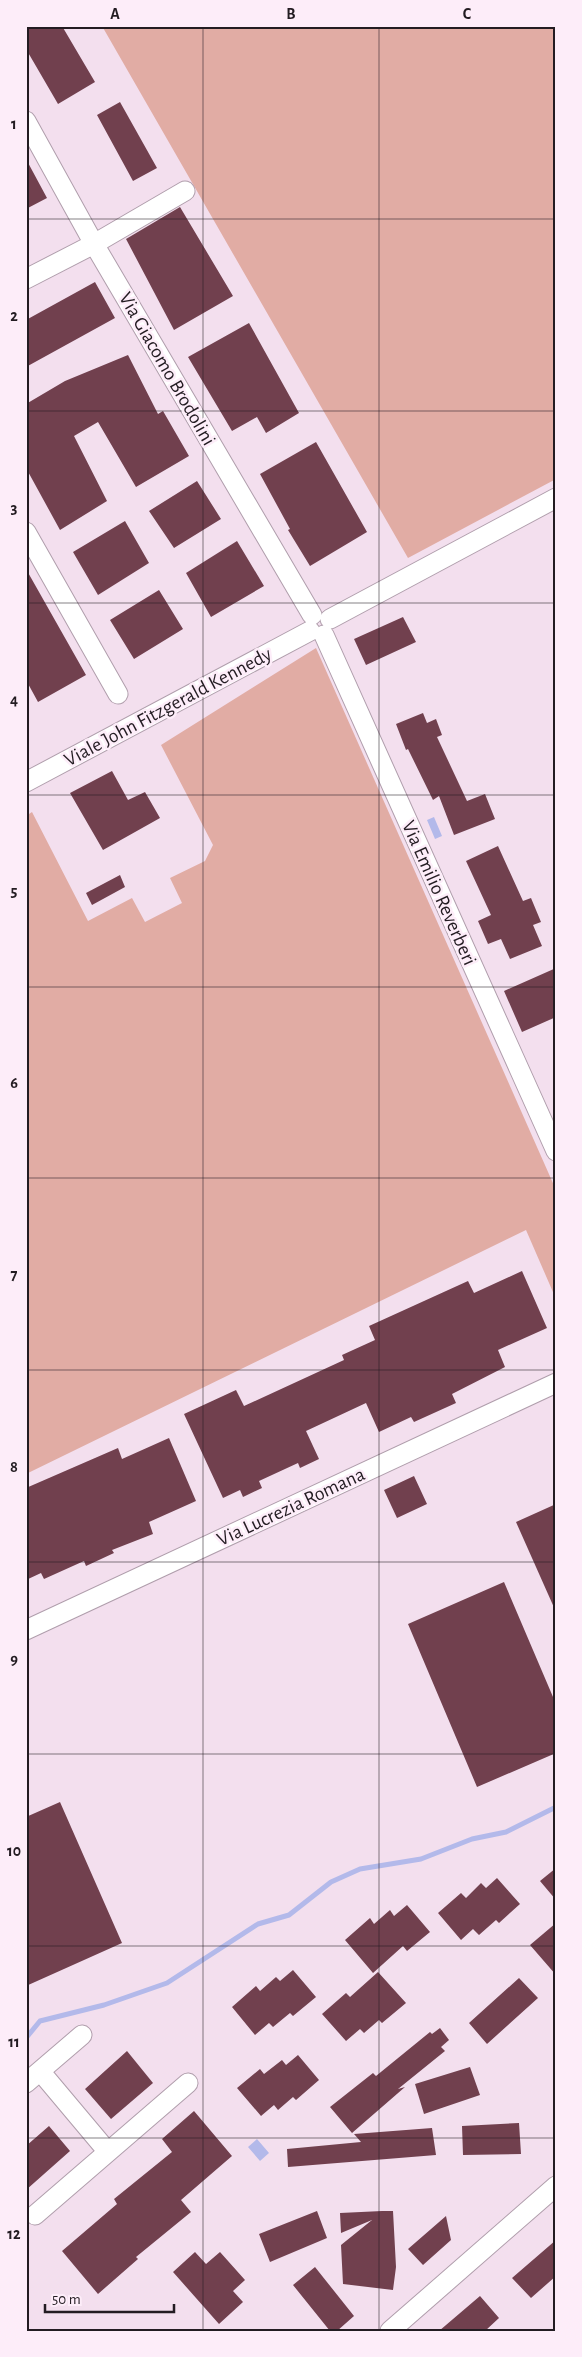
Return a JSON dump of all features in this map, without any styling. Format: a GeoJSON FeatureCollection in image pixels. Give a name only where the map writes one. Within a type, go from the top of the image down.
{"type":"FeatureCollection","features":[{"type":"Feature","properties":{"kind":"street","name":"Via Giacomo Brodolini"},"geometry":{"type":"LineString","coordinates":[[26,121],[94,244],[319,625]]}},
{"type":"Feature","properties":{"kind":"street"},"geometry":{"type":"LineString","coordinates":[[26,279],[94,244],[185,191]]}},
{"type":"Feature","properties":{"kind":"street","name":"Viale John Fitzgerald Kennedy"},"geometry":{"type":"LineString","coordinates":[[26,782],[556,498]]}},
{"type":"Feature","properties":{"kind":"street"},"geometry":{"type":"LineString","coordinates":[[26,532],[118,694]]}},
{"type":"Feature","properties":{"kind":"street","name":"Via Emilio Reverberi"},"geometry":{"type":"LineString","coordinates":[[319,625],[556,1151]]}},
{"type":"Feature","properties":{"kind":"street","name":"Via Lucrezia Romana"},"geometry":{"type":"LineString","coordinates":[[26,1630],[556,1383]]}},
{"type":"Feature","properties":{"kind":"street"},"geometry":{"type":"LineString","coordinates":[[82,2036],[33,2077],[108,2152]]}},
{"type":"Feature","properties":{"kind":"street"},"geometry":{"type":"LineString","coordinates":[[35,2215],[188,2083]]}},
{"type":"Feature","properties":{"kind":"street"},"geometry":{"type":"LineString","coordinates":[[390,2331],[556,2186]]}},
{"type":"Feature","properties":{"kind":"shaded area"},"geometry":{"type":"Polygon","coordinates":[[[102,26],[556,26],[556,479],[408,558],[102,26]]]}},
{"type":"Feature","properties":{"kind":"shaded area"},"geometry":{"type":"Polygon","coordinates":[[[316,648],[556,1190],[556,1299],[526,1230],[26,1474],[26,816],[32,812],[88,921],[132,898],[145,922],[182,903],[170,878],[205,861],[213,845],[161,745],[316,648]]]}},
{"type":"Feature","properties":{"kind":"water"},"geometry":{"type":"Polygon","coordinates":[[[434,817],[442,836],[435,839],[427,820],[434,817]]]}},
{"type":"Feature","properties":{"kind":"water"},"geometry":{"type":"Polygon","coordinates":[[[257,2139],[269,2153],[260,2161],[248,2147],[257,2139]]]}},
{"type":"Feature","properties":{"kind":"building"},"geometry":{"type":"Polygon","coordinates":[[[26,26],[62,26],[95,82],[58,104],[26,49],[26,26]]]}},
{"type":"Feature","properties":{"kind":"building"},"geometry":{"type":"Polygon","coordinates":[[[120,102],[157,168],[133,181],[97,115],[120,102]]]}},
{"type":"Feature","properties":{"kind":"building"},"geometry":{"type":"Polygon","coordinates":[[[26,159],[47,198],[26,209],[26,159]]]}},
{"type":"Feature","properties":{"kind":"building"},"geometry":{"type":"Polygon","coordinates":[[[180,207],[233,296],[174,330],[126,239],[180,207]]]}},
{"type":"Feature","properties":{"kind":"building"},"geometry":{"type":"Polygon","coordinates":[[[95,282],[115,318],[26,367],[26,320],[95,282]]]}},
{"type":"Feature","properties":{"kind":"building"},"geometry":{"type":"Polygon","coordinates":[[[249,323],[299,413],[266,433],[257,417],[232,431],[188,357],[249,323]]]}},
{"type":"Feature","properties":{"kind":"building"},"geometry":{"type":"Polygon","coordinates":[[[128,355],[158,414],[163,411],[189,456],[136,487],[98,422],[74,436],[107,501],[60,530],[26,468],[26,404],[65,381],[128,355]]]}},
{"type":"Feature","properties":{"kind":"building"},"geometry":{"type":"Polygon","coordinates":[[[316,442],[367,532],[310,566],[288,530],[290,529],[260,474],[316,442]]]}},
{"type":"Feature","properties":{"kind":"building"},"geometry":{"type":"Polygon","coordinates":[[[197,481],[221,519],[174,548],[149,511],[197,481]]]}},
{"type":"Feature","properties":{"kind":"building"},"geometry":{"type":"Polygon","coordinates":[[[125,521],[149,563],[98,595],[73,552],[125,521]]]}},
{"type":"Feature","properties":{"kind":"building"},"geometry":{"type":"Polygon","coordinates":[[[237,541],[264,586],[211,617],[186,573],[237,541]]]}},
{"type":"Feature","properties":{"kind":"building"},"geometry":{"type":"Polygon","coordinates":[[[26,569],[86,675],[38,702],[26,680],[26,569]]]}},
{"type":"Feature","properties":{"kind":"building"},"geometry":{"type":"Polygon","coordinates":[[[159,590],[183,629],[134,659],[110,620],[159,590]]]}},
{"type":"Feature","properties":{"kind":"building"},"geometry":{"type":"Polygon","coordinates":[[[403,617],[416,642],[366,665],[354,639],[403,617]]]}},
{"type":"Feature","properties":{"kind":"building"},"geometry":{"type":"Polygon","coordinates":[[[423,713],[427,723],[436,719],[442,735],[437,737],[467,801],[485,794],[495,819],[454,835],[439,796],[433,800],[408,749],[406,750],[396,724],[423,713]]]}},
{"type":"Feature","properties":{"kind":"building"},"geometry":{"type":"Polygon","coordinates":[[[112,771],[128,800],[145,792],[160,818],[103,850],[70,793],[112,771]]]}},
{"type":"Feature","properties":{"kind":"building"},"geometry":{"type":"Polygon","coordinates":[[[498,846],[523,901],[531,898],[541,922],[533,925],[542,946],[510,959],[501,939],[488,944],[478,921],[491,915],[466,861],[498,846]]]}},
{"type":"Feature","properties":{"kind":"building"},"geometry":{"type":"Polygon","coordinates":[[[120,875],[125,887],[92,905],[86,893],[120,875]]]}},
{"type":"Feature","properties":{"kind":"building"},"geometry":{"type":"Polygon","coordinates":[[[556,968],[556,1017],[522,1032],[504,991],[556,968]]]}},
{"type":"Feature","properties":{"kind":"building"},"geometry":{"type":"Polygon","coordinates":[[[522,1271],[547,1328],[498,1350],[505,1367],[452,1394],[456,1403],[414,1422],[411,1417],[379,1432],[366,1403],[306,1431],[319,1459],[300,1468],[298,1463],[259,1481],[262,1488],[243,1497],[240,1490],[223,1498],[184,1414],[236,1390],[244,1406],[344,1360],[342,1355],[375,1340],[369,1326],[468,1281],[474,1293],[522,1271]]]}},
{"type":"Feature","properties":{"kind":"building"},"geometry":{"type":"Polygon","coordinates":[[[169,1438],[196,1501],[149,1522],[153,1534],[112,1550],[114,1553],[86,1566],[84,1561],[44,1579],[41,1573],[26,1580],[26,1488],[118,1448],[122,1459],[169,1438]]]}},
{"type":"Feature","properties":{"kind":"building"},"geometry":{"type":"Polygon","coordinates":[[[414,1476],[427,1504],[397,1518],[384,1490],[414,1476]]]}},
{"type":"Feature","properties":{"kind":"building"},"geometry":{"type":"Polygon","coordinates":[[[556,1504],[556,1612],[516,1522],[556,1504]]]}},
{"type":"Feature","properties":{"kind":"building"},"geometry":{"type":"Polygon","coordinates":[[[504,1582],[556,1704],[556,1753],[477,1787],[408,1624],[504,1582]]]}},
{"type":"Feature","properties":{"kind":"building"},"geometry":{"type":"Polygon","coordinates":[[[60,1802],[122,1943],[26,1986],[26,1817],[60,1802]]]}},
{"type":"Feature","properties":{"kind":"building"},"geometry":{"type":"Polygon","coordinates":[[[556,1868],[556,1900],[540,1881],[556,1868]]]}},
{"type":"Feature","properties":{"kind":"building"},"geometry":{"type":"Polygon","coordinates":[[[497,1878],[520,1904],[499,1923],[496,1920],[479,1935],[473,1929],[461,1940],[438,1913],[461,1893],[466,1898],[481,1883],[486,1888],[497,1878]]]}},
{"type":"Feature","properties":{"kind":"building"},"geometry":{"type":"Polygon","coordinates":[[[407,1905],[430,1932],[407,1951],[403,1946],[373,1973],[345,1940],[370,1918],[374,1924],[390,1910],[394,1916],[407,1905]]]}},
{"type":"Feature","properties":{"kind":"building"},"geometry":{"type":"Polygon","coordinates":[[[556,1923],[556,1975],[530,1945],[556,1923]]]}},
{"type":"Feature","properties":{"kind":"building"},"geometry":{"type":"Polygon","coordinates":[[[293,1970],[316,1997],[293,2016],[290,2013],[273,2027],[269,2023],[255,2035],[232,2007],[256,1986],[260,1991],[276,1977],[280,1981],[293,1970]]]}},
{"type":"Feature","properties":{"kind":"building"},"geometry":{"type":"Polygon","coordinates":[[[378,1972],[406,2003],[382,2023],[379,2020],[364,2033],[360,2029],[346,2041],[322,2014],[346,1993],[350,1997],[378,1972]]]}},
{"type":"Feature","properties":{"kind":"building"},"geometry":{"type":"Polygon","coordinates":[[[519,1978],[538,1998],[487,2044],[469,2023],[519,1978]]]}},
{"type":"Feature","properties":{"kind":"building"},"geometry":{"type":"Polygon","coordinates":[[[440,2028],[449,2040],[441,2047],[445,2051],[398,2089],[405,2087],[352,2133],[330,2107],[373,2073],[376,2076],[430,2032],[432,2034],[440,2028]]]}},
{"type":"Feature","properties":{"kind":"building"},"geometry":{"type":"Polygon","coordinates":[[[127,2051],[153,2083],[111,2119],[85,2089],[127,2051]]]}},
{"type":"Feature","properties":{"kind":"building"},"geometry":{"type":"Polygon","coordinates":[[[298,2055],[319,2080],[296,2100],[293,2097],[278,2110],[274,2105],[261,2116],[237,2088],[260,2069],[264,2074],[282,2060],[286,2065],[298,2055]]]}},
{"type":"Feature","properties":{"kind":"building"},"geometry":{"type":"Polygon","coordinates":[[[470,2067],[480,2095],[424,2114],[415,2084],[470,2067]]]}},
{"type":"Feature","properties":{"kind":"building"},"geometry":{"type":"Polygon","coordinates":[[[194,2111],[232,2156],[181,2200],[191,2212],[136,2257],[138,2259],[98,2294],[62,2251],[117,2204],[114,2199],[172,2152],[162,2139],[194,2111]]]}},
{"type":"Feature","properties":{"kind":"building"},"geometry":{"type":"Polygon","coordinates":[[[519,2123],[521,2154],[463,2155],[462,2126],[519,2123]]]}},
{"type":"Feature","properties":{"kind":"building"},"geometry":{"type":"Polygon","coordinates":[[[49,2126],[70,2151],[26,2190],[26,2146],[49,2126]]]}},
{"type":"Feature","properties":{"kind":"building"},"geometry":{"type":"Polygon","coordinates":[[[432,2128],[436,2155],[288,2167],[287,2149],[361,2142],[354,2134],[432,2128]]]}},
{"type":"Feature","properties":{"kind":"building"},"geometry":{"type":"Polygon","coordinates":[[[317,2211],[327,2238],[270,2262],[259,2234],[317,2211]]]}},
{"type":"Feature","properties":{"kind":"building"},"geometry":{"type":"Polygon","coordinates":[[[393,2211],[396,2267],[393,2290],[343,2284],[341,2245],[372,2220],[341,2233],[340,2213],[393,2211]]]}},
{"type":"Feature","properties":{"kind":"building"},"geometry":{"type":"Polygon","coordinates":[[[446,2216],[451,2240],[423,2265],[408,2249],[446,2216]]]}},
{"type":"Feature","properties":{"kind":"building"},"geometry":{"type":"Polygon","coordinates":[[[556,2240],[556,2276],[531,2298],[512,2278],[556,2240]]]}},
{"type":"Feature","properties":{"kind":"building"},"geometry":{"type":"Polygon","coordinates":[[[195,2252],[206,2264],[220,2252],[245,2280],[233,2291],[243,2302],[219,2324],[173,2272],[195,2252]]]}},
{"type":"Feature","properties":{"kind":"building"},"geometry":{"type":"Polygon","coordinates":[[[315,2267],[354,2316],[337,2331],[330,2331],[293,2285],[315,2267]]]}},
{"type":"Feature","properties":{"kind":"building"},"geometry":{"type":"Polygon","coordinates":[[[480,2296],[499,2318],[485,2331],[439,2331],[480,2296]]]}},
{"type":"Feature","properties":{"kind":"waterway"},"geometry":{"type":"LineString","coordinates":[[26,2038],[40,2021],[104,2005],[167,1983],[258,1924],[289,1915],[331,1882],[360,1869],[421,1859],[472,1839],[506,1832],[556,1807]]}}]}
